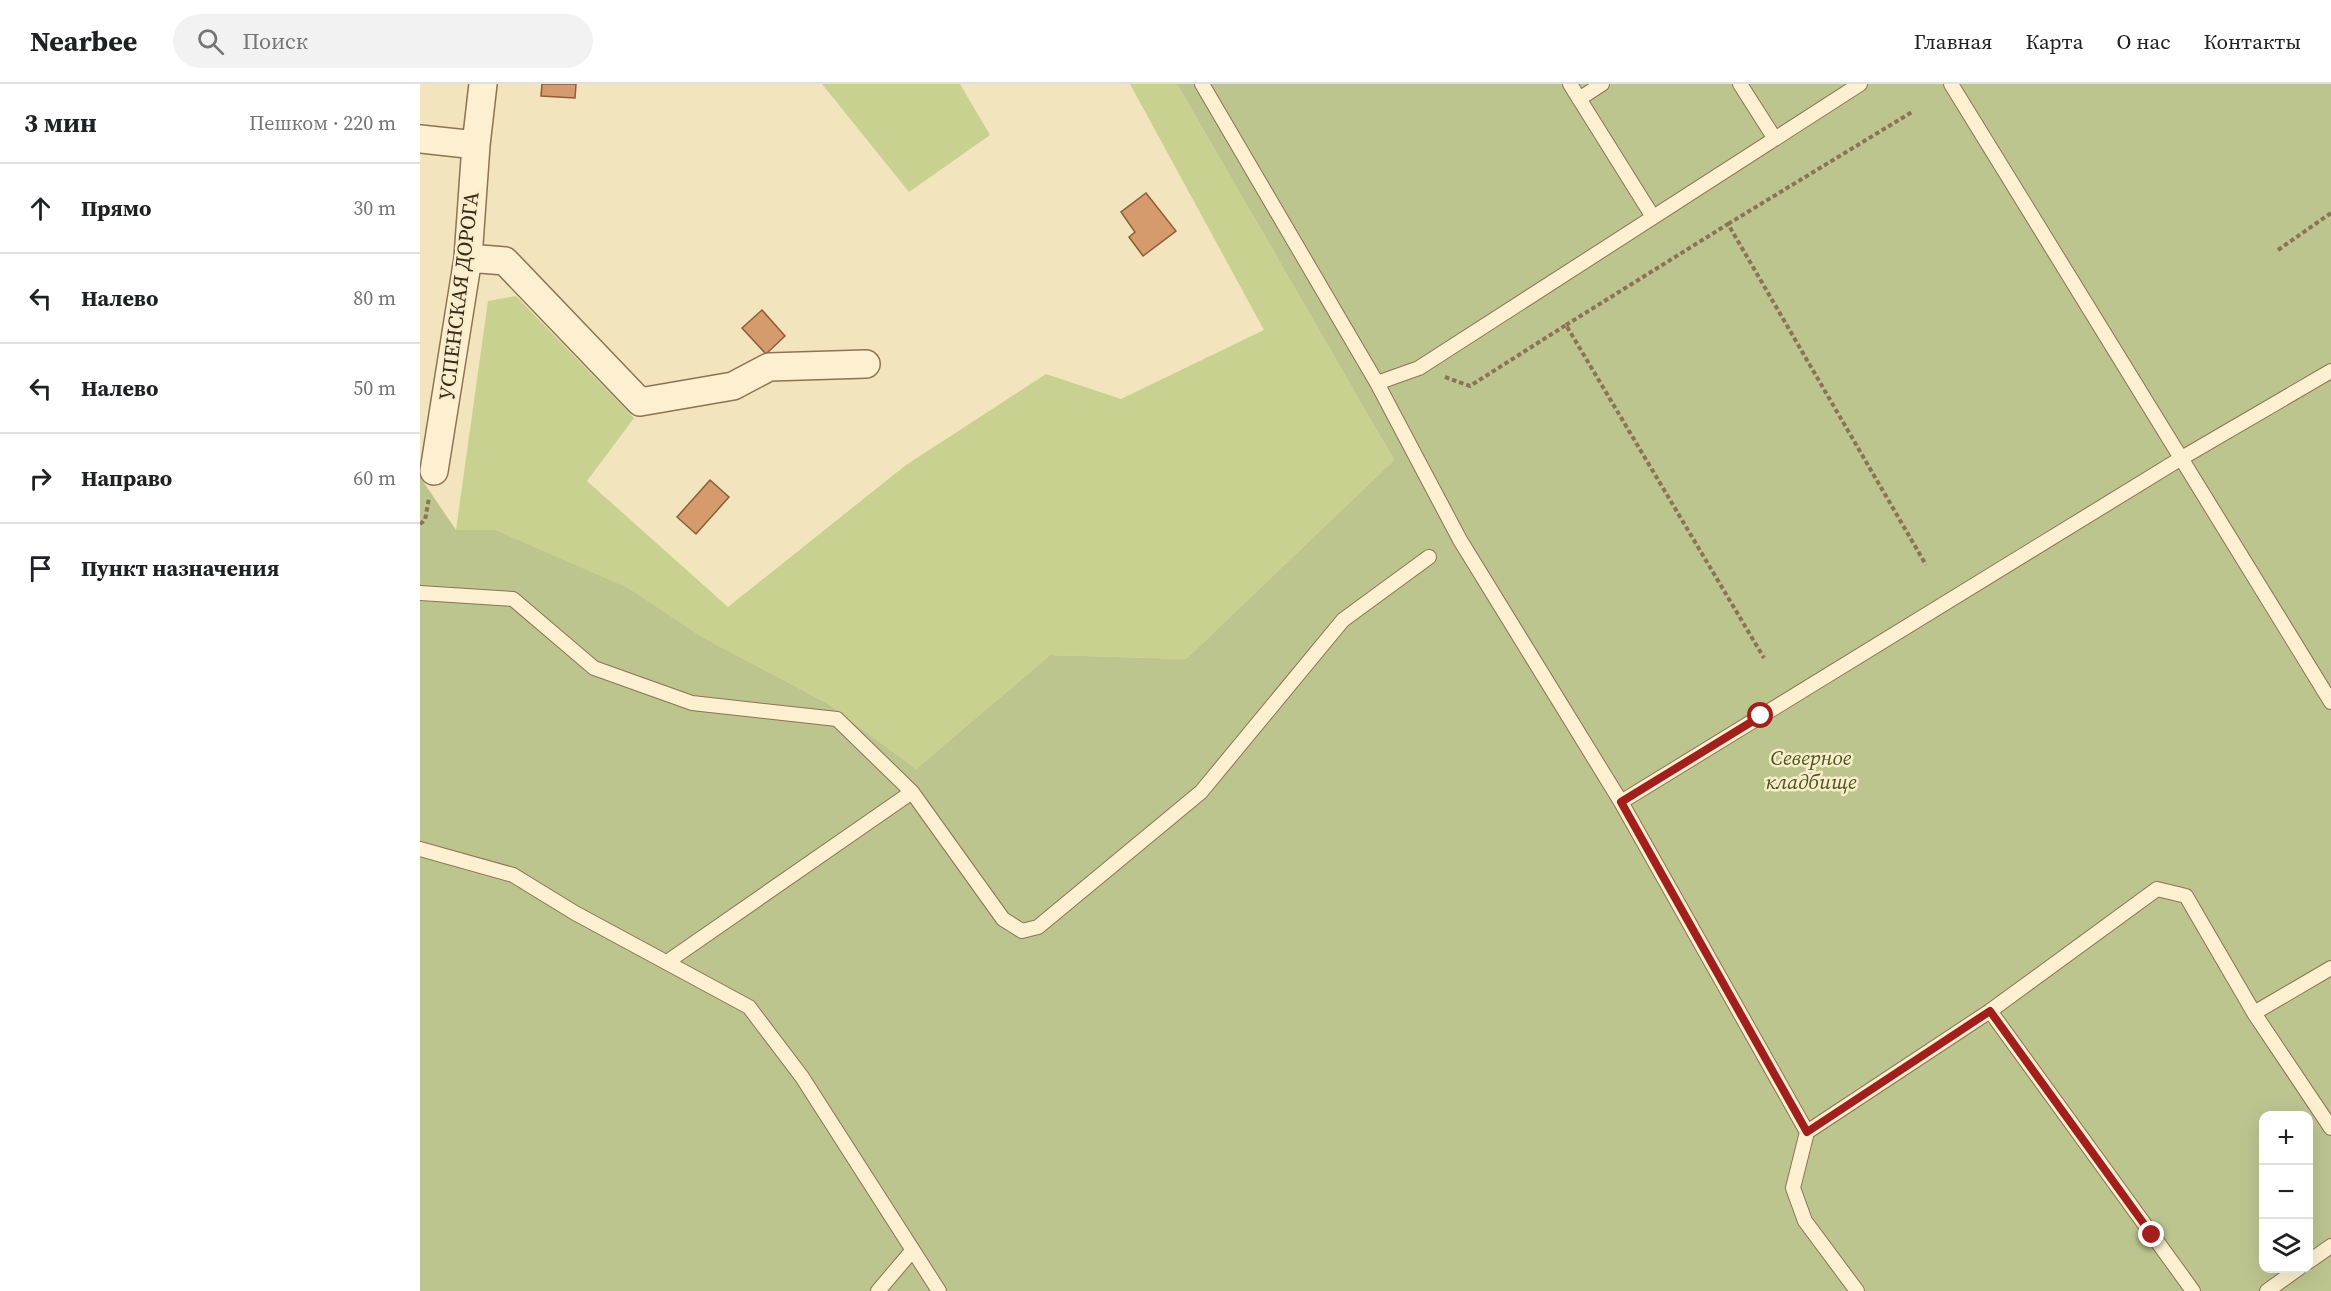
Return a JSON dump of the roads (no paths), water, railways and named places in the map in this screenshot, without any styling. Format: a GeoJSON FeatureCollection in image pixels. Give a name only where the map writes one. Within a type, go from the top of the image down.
{"type":"FeatureCollection","features":[{"type":"Feature","properties":{"kind":"street","name":"УСПЕНСКАЯ ДОРОГА"},"geometry":{"type":"LineString","coordinates":[[435,471],[468,258],[483,84]]}},
{"type":"Feature","properties":{"kind":"street"},"geometry":{"type":"LineString","coordinates":[[420,139],[476,145]]}},
{"type":"Feature","properties":{"kind":"street"},"geometry":{"type":"LineString","coordinates":[[468,258],[505,261],[640,402],[734,386],[769,367],[866,364]]}},
{"type":"Feature","properties":{"kind":"lane"},"geometry":{"type":"LineString","coordinates":[[1202,84],[1377,383],[1460,540],[1621,802],[1807,1132]]}},
{"type":"Feature","properties":{"kind":"lane"},"geometry":{"type":"LineString","coordinates":[[1570,84],[1653,217]]}},
{"type":"Feature","properties":{"kind":"lane"},"geometry":{"type":"LineString","coordinates":[[1579,99],[1602,84]]}},
{"type":"Feature","properties":{"kind":"lane"},"geometry":{"type":"LineString","coordinates":[[1740,84],[1775,139]]}},
{"type":"Feature","properties":{"kind":"lane"},"geometry":{"type":"LineString","coordinates":[[1377,383],[1419,368],[1860,84]]}},
{"type":"Feature","properties":{"kind":"lane"},"geometry":{"type":"LineString","coordinates":[[1951,84],[2331,702]]}},
{"type":"Feature","properties":{"kind":"lane"},"geometry":{"type":"LineString","coordinates":[[1621,802],[2180,459],[2331,371]]}},
{"type":"Feature","properties":{"kind":"lane"},"geometry":{"type":"LineString","coordinates":[[420,593],[513,599],[594,668],[692,703],[837,719],[912,792],[1003,919],[1022,931],[1038,927],[1201,792],[1344,620],[1429,557]]}},
{"type":"Feature","properties":{"kind":"lane"},"geometry":{"type":"LineString","coordinates":[[667,962],[912,792]]}},
{"type":"Feature","properties":{"kind":"lane"},"geometry":{"type":"LineString","coordinates":[[420,849],[513,875],[575,913],[749,1007],[802,1077],[939,1291]]}},
{"type":"Feature","properties":{"kind":"lane"},"geometry":{"type":"LineString","coordinates":[[1857,1291],[1805,1221],[1792,1188],[1807,1132],[1990,1011],[2157,889],[2186,896],[2254,1013],[2331,1128]]}},
{"type":"Feature","properties":{"kind":"lane"},"geometry":{"type":"LineString","coordinates":[[2254,1013],[2331,968]]}},
{"type":"Feature","properties":{"kind":"lane"},"geometry":{"type":"LineString","coordinates":[[1990,1011],[2193,1291]]}},
{"type":"Feature","properties":{"kind":"lane"},"geometry":{"type":"LineString","coordinates":[[2313,1259],[2331,1246]]}},
{"type":"Feature","properties":{"kind":"lane"},"geometry":{"type":"LineString","coordinates":[[878,1291],[912,1251]]}},
{"type":"Feature","properties":{"kind":"lane"},"geometry":{"type":"LineString","coordinates":[[2267,1291],[2293,1273]]}},
{"type":"Feature","properties":{"kind":"park label","name":"Северное кладбище"},"geometry":{"type":"Point","coordinates":[1811,770]}}]}
